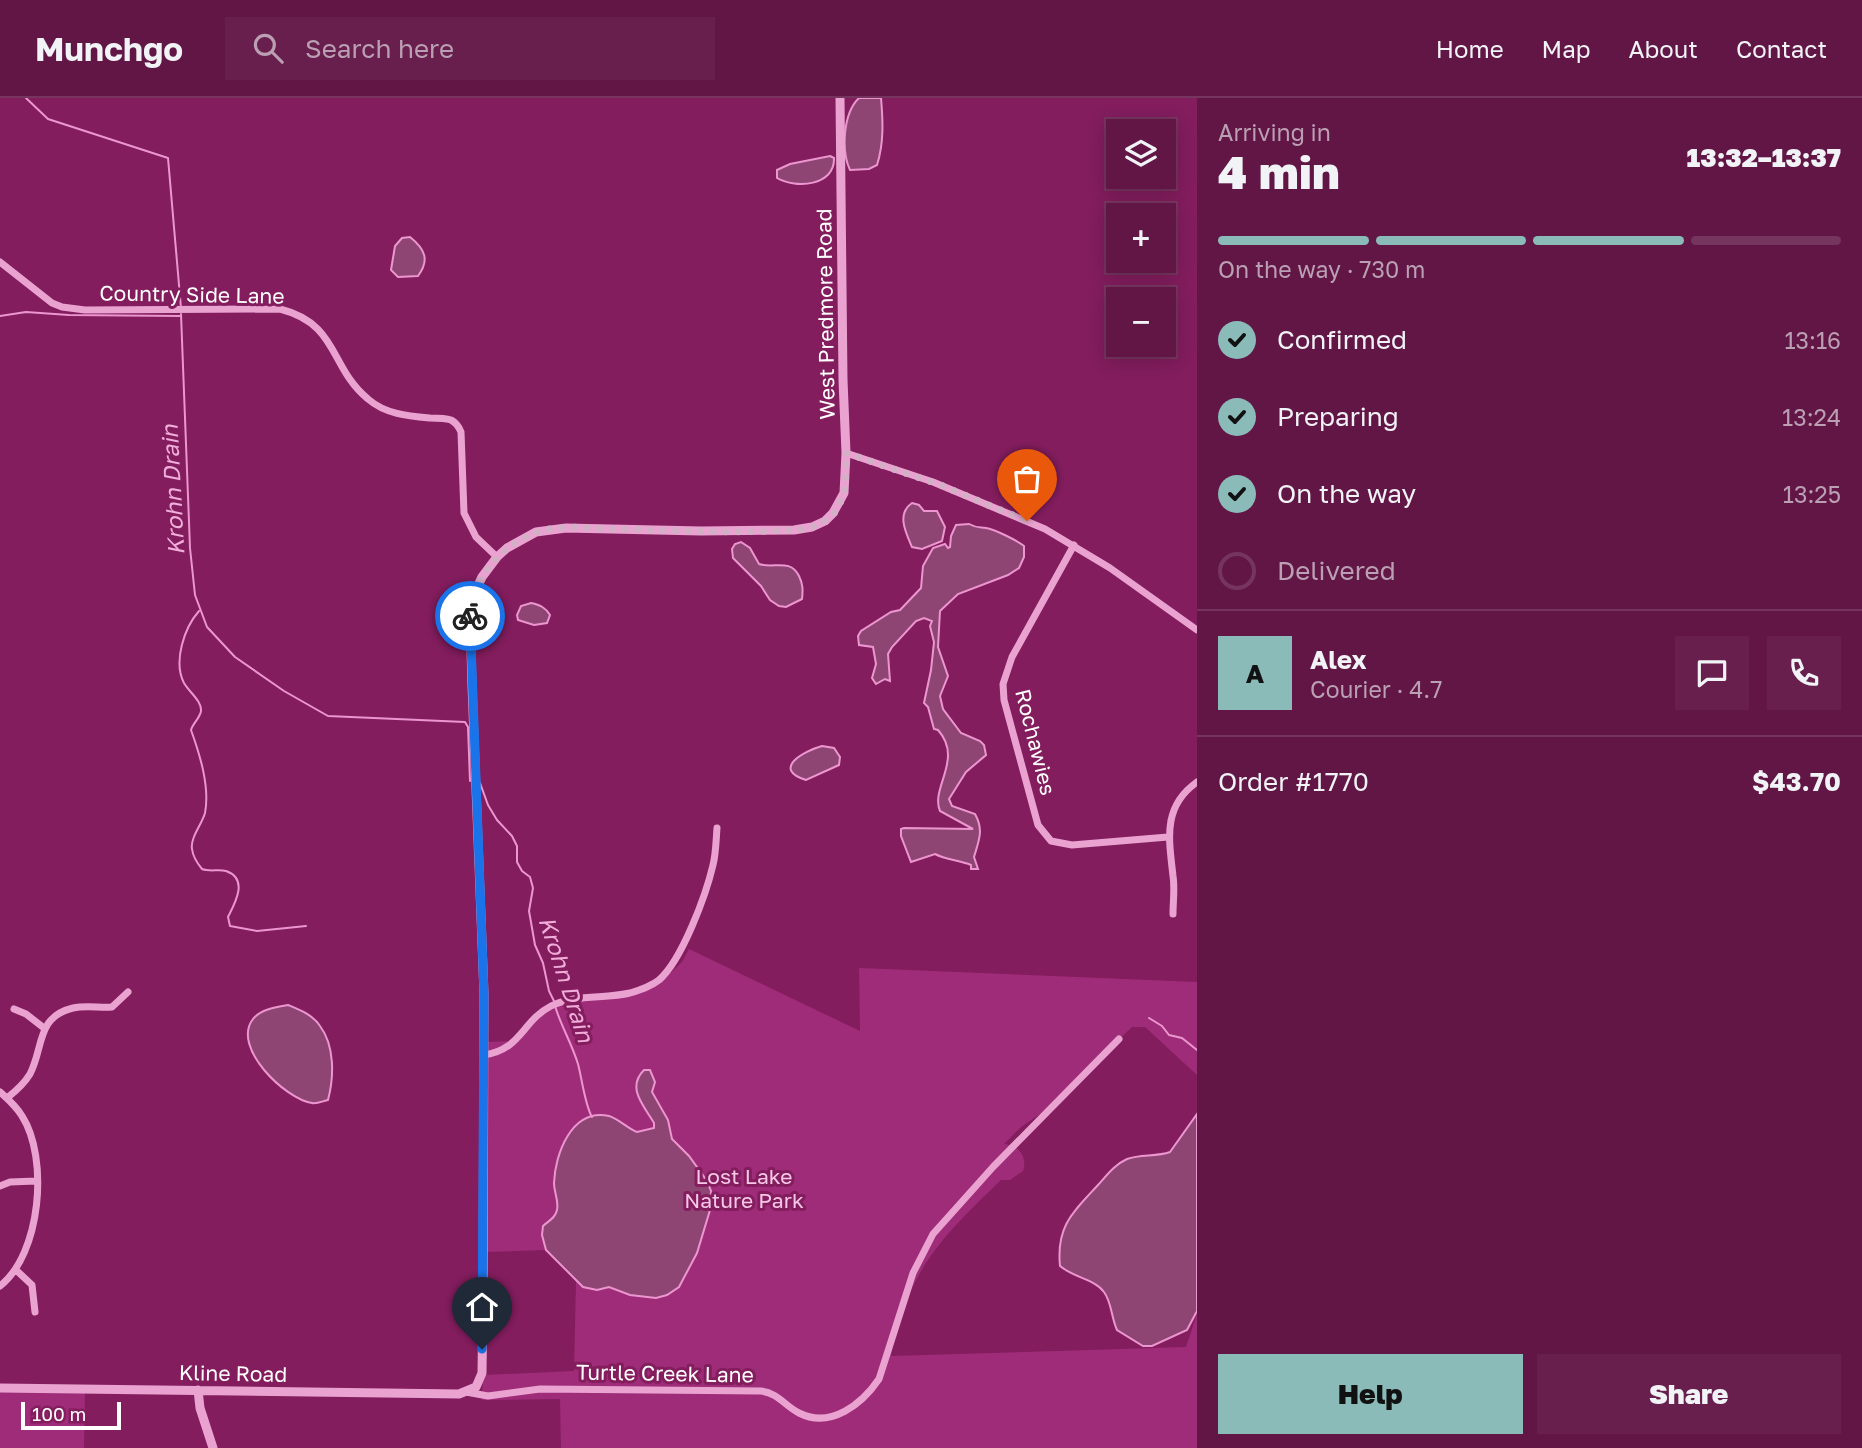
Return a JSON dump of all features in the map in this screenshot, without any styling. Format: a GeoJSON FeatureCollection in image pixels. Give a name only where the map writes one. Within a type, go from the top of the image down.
{"type":"FeatureCollection","features":[{"type":"Feature","properties":{"kind":"street","name":"West Predmore Road"},"geometry":{"type":"LineString","coordinates":[[496,557],[536,532],[566,528],[771,531],[812,527],[825,521],[841,501],[846,480],[846,453],[840,98]]}},
{"type":"Feature","properties":{"kind":"street","name":"Country Side Lane"},"geometry":{"type":"LineString","coordinates":[[0,262],[43,297],[62,307],[85,310],[279,309],[314,324],[328,340],[349,378],[368,399],[384,410],[406,416],[447,419],[459,427],[464,513],[476,537],[496,557]]}},
{"type":"Feature","properties":{"kind":"street"},"geometry":{"type":"LineString","coordinates":[[846,453],[989,504],[1045,528],[1197,630]]}},
{"type":"Feature","properties":{"kind":"street","name":"Rochawies"},"geometry":{"type":"LineString","coordinates":[[1074,545],[1012,657],[1003,684],[1004,700],[1038,825],[1051,841],[1072,845],[1168,837]]}},
{"type":"Feature","properties":{"kind":"street"},"geometry":{"type":"LineString","coordinates":[[466,1392],[476,1387],[482,1373],[485,1202],[484,994],[470,614],[474,594],[496,557]]}},
{"type":"Feature","properties":{"kind":"street"},"geometry":{"type":"LineString","coordinates":[[1173,914],[1174,879],[1168,837],[1171,821],[1184,792],[1197,782]]}},
{"type":"Feature","properties":{"kind":"street"},"geometry":{"type":"LineString","coordinates":[[484,1055],[499,1053],[513,1044],[530,1023],[554,1004],[566,1000],[625,994],[648,987],[658,980],[678,956],[693,920],[714,863],[718,828]]}},
{"type":"Feature","properties":{"kind":"street"},"geometry":{"type":"LineString","coordinates":[[7,1098],[30,1074],[44,1028],[51,1019],[76,1007],[112,1007],[128,992]]}},
{"type":"Feature","properties":{"kind":"street"},"geometry":{"type":"LineString","coordinates":[[14,1009],[26,1014],[44,1028]]}},
{"type":"Feature","properties":{"kind":"street","name":"Turtle Creek Lane"},"geometry":{"type":"LineString","coordinates":[[466,1392],[488,1396],[540,1389],[761,1391],[779,1396],[797,1412],[809,1417],[840,1414],[854,1407],[880,1379],[913,1273],[933,1234],[993,1167],[1119,1039]]}},
{"type":"Feature","properties":{"kind":"street"},"geometry":{"type":"LineString","coordinates":[[0,1092],[23,1117],[30,1133],[36,1181],[34,1227],[23,1259],[0,1286]]}},
{"type":"Feature","properties":{"kind":"street"},"geometry":{"type":"LineString","coordinates":[[0,1186],[10,1181],[36,1181]]}},
{"type":"Feature","properties":{"kind":"street"},"geometry":{"type":"LineString","coordinates":[[16,1270],[32,1285],[36,1312]]}},
{"type":"Feature","properties":{"kind":"street","name":"Kline Road"},"geometry":{"type":"LineString","coordinates":[[0,1388],[466,1392]]}},
{"type":"Feature","properties":{"kind":"street"},"geometry":{"type":"LineString","coordinates":[[198,1390],[200,1408],[214,1448]]}},
{"type":"Feature","properties":{"kind":"green space","name":"Lost Lake Nature Park"},"geometry":{"type":"Polygon","coordinates":[[[689,949],[860,1031],[859,968],[1197,982],[1197,1075],[1145,1027],[1132,1027],[1046,1110],[1021,1127],[1004,1144],[1021,1152],[1023,1171],[1010,1180],[1001,1180],[961,1220],[930,1258],[906,1301],[891,1356],[1186,1347],[1197,1314],[1197,1448],[561,1448],[560,1399],[482,1400],[483,1375],[574,1371],[576,1281],[546,1250],[487,1252],[487,1042],[512,1041],[547,1011],[561,1003],[628,994],[662,981],[682,962],[689,949]]]}},
{"type":"Feature","properties":{"kind":"green space"},"geometry":{"type":"Polygon","coordinates":[[[0,1390],[85,1392],[84,1448],[0,1448],[0,1390]]]}},
{"type":"Feature","properties":{"kind":"shaded area"},"geometry":{"type":"Polygon","coordinates":[[[859,98],[881,98],[881,148],[877,165],[869,169],[850,170],[845,153],[845,132],[850,113],[859,98]]]}},
{"type":"Feature","properties":{"kind":"shaded area"},"geometry":{"type":"Polygon","coordinates":[[[830,156],[834,158],[833,167],[821,180],[804,184],[777,178],[777,170],[790,164],[830,156]]]}},
{"type":"Feature","properties":{"kind":"shaded area"},"geometry":{"type":"Polygon","coordinates":[[[410,237],[422,250],[424,265],[418,276],[398,277],[391,270],[395,246],[402,238],[410,237]]]}},
{"type":"Feature","properties":{"kind":"shaded area"},"geometry":{"type":"Polygon","coordinates":[[[912,503],[919,505],[924,511],[937,511],[945,527],[942,541],[922,549],[912,547],[903,518],[907,507],[912,503]]]}},
{"type":"Feature","properties":{"kind":"shaded area"},"geometry":{"type":"Polygon","coordinates":[[[969,524],[994,531],[1024,546],[1024,557],[1019,568],[1008,575],[958,594],[940,611],[938,647],[948,676],[940,696],[943,709],[961,733],[984,745],[986,755],[966,772],[949,799],[952,806],[975,814],[978,820],[980,835],[974,857],[978,869],[971,869],[971,865],[935,854],[911,862],[901,836],[901,829],[904,828],[973,829],[940,811],[938,802],[948,752],[945,741],[938,730],[934,729],[928,707],[924,703],[934,642],[930,626],[932,621],[924,618],[916,621],[892,647],[888,654],[890,681],[885,679],[876,684],[872,678],[876,664],[873,647],[859,645],[858,636],[861,631],[891,612],[900,610],[921,588],[923,566],[933,548],[945,544],[950,547],[956,525],[969,524]]]}},
{"type":"Feature","properties":{"kind":"shaded area"},"geometry":{"type":"Polygon","coordinates":[[[741,542],[750,548],[759,564],[791,567],[802,584],[802,599],[786,607],[770,600],[761,586],[733,558],[732,549],[735,544],[741,542]]]}},
{"type":"Feature","properties":{"kind":"shaded area"},"geometry":{"type":"Polygon","coordinates":[[[531,603],[548,612],[550,615],[547,623],[534,625],[518,620],[521,606],[531,603]]]}},
{"type":"Feature","properties":{"kind":"shaded area"},"geometry":{"type":"Polygon","coordinates":[[[822,746],[834,748],[840,757],[839,765],[806,780],[791,771],[794,761],[800,756],[822,746]]]}},
{"type":"Feature","properties":{"kind":"shaded area"},"geometry":{"type":"Polygon","coordinates":[[[288,1005],[314,1019],[325,1034],[332,1062],[328,1100],[312,1103],[288,1092],[264,1070],[249,1043],[248,1030],[256,1016],[269,1009],[288,1005]]]}},
{"type":"Feature","properties":{"kind":"shaded area"},"geometry":{"type":"Polygon","coordinates":[[[644,1070],[650,1070],[655,1082],[652,1092],[668,1120],[672,1139],[689,1156],[711,1191],[710,1210],[697,1253],[679,1287],[656,1298],[630,1295],[609,1287],[597,1290],[583,1287],[546,1250],[542,1235],[543,1226],[553,1218],[557,1210],[555,1172],[562,1147],[575,1126],[596,1115],[613,1117],[637,1132],[654,1128],[654,1123],[638,1097],[637,1083],[644,1070]]]}},
{"type":"Feature","properties":{"kind":"shaded area"},"geometry":{"type":"Polygon","coordinates":[[[1197,1114],[1197,1311],[1187,1330],[1152,1346],[1143,1346],[1117,1330],[1109,1301],[1100,1288],[1060,1266],[1061,1240],[1074,1212],[1114,1167],[1132,1157],[1170,1152],[1197,1114]]]}},
{"type":"Feature","properties":{"kind":"waterway","name":"Krohn Drain"},"geometry":{"type":"LineString","coordinates":[[26,98],[48,119],[168,158],[181,308]]}},
{"type":"Feature","properties":{"kind":"waterway"},"geometry":{"type":"LineString","coordinates":[[0,316],[26,312],[180,316]]}},
{"type":"Feature","properties":{"kind":"waterway","name":"Krohn Drain"},"geometry":{"type":"LineString","coordinates":[[181,314],[190,548],[195,595],[207,627],[235,657],[284,691],[328,716],[465,722],[468,727],[470,781]]}},
{"type":"Feature","properties":{"kind":"waterway"},"geometry":{"type":"LineString","coordinates":[[199,611],[189,626],[180,655],[184,683],[201,707],[191,730],[203,771],[206,803],[205,813],[193,840],[193,855],[202,869],[226,871],[237,880],[238,892],[228,917],[230,926],[257,931],[306,926]]}},
{"type":"Feature","properties":{"kind":"waterway","name":"Krohn Drain"},"geometry":{"type":"LineString","coordinates":[[480,783],[488,805],[517,846],[517,862],[522,871],[530,877],[533,888],[529,911],[535,945],[554,1001]]}},
{"type":"Feature","properties":{"kind":"waterway","name":"Krohn Drain"},"geometry":{"type":"LineString","coordinates":[[555,1006],[576,1057],[592,1117]]}},
{"type":"Feature","properties":{"kind":"waterway"},"geometry":{"type":"LineString","coordinates":[[1149,1018],[1162,1026],[1169,1035],[1182,1038],[1197,1050]]}},
{"type":"Feature","properties":{"kind":"way so far"},"geometry":{"type":"LineString","coordinates":[[470,616],[474,594],[496,557],[536,532],[566,528],[703,531],[793,530],[812,527],[825,521],[841,501],[846,480],[846,453],[938,484],[1027,521]]}},
{"type":"Feature","properties":{"kind":"route"},"geometry":{"type":"LineString","coordinates":[[470,616],[484,994],[485,1202],[482,1349]]}}]}
